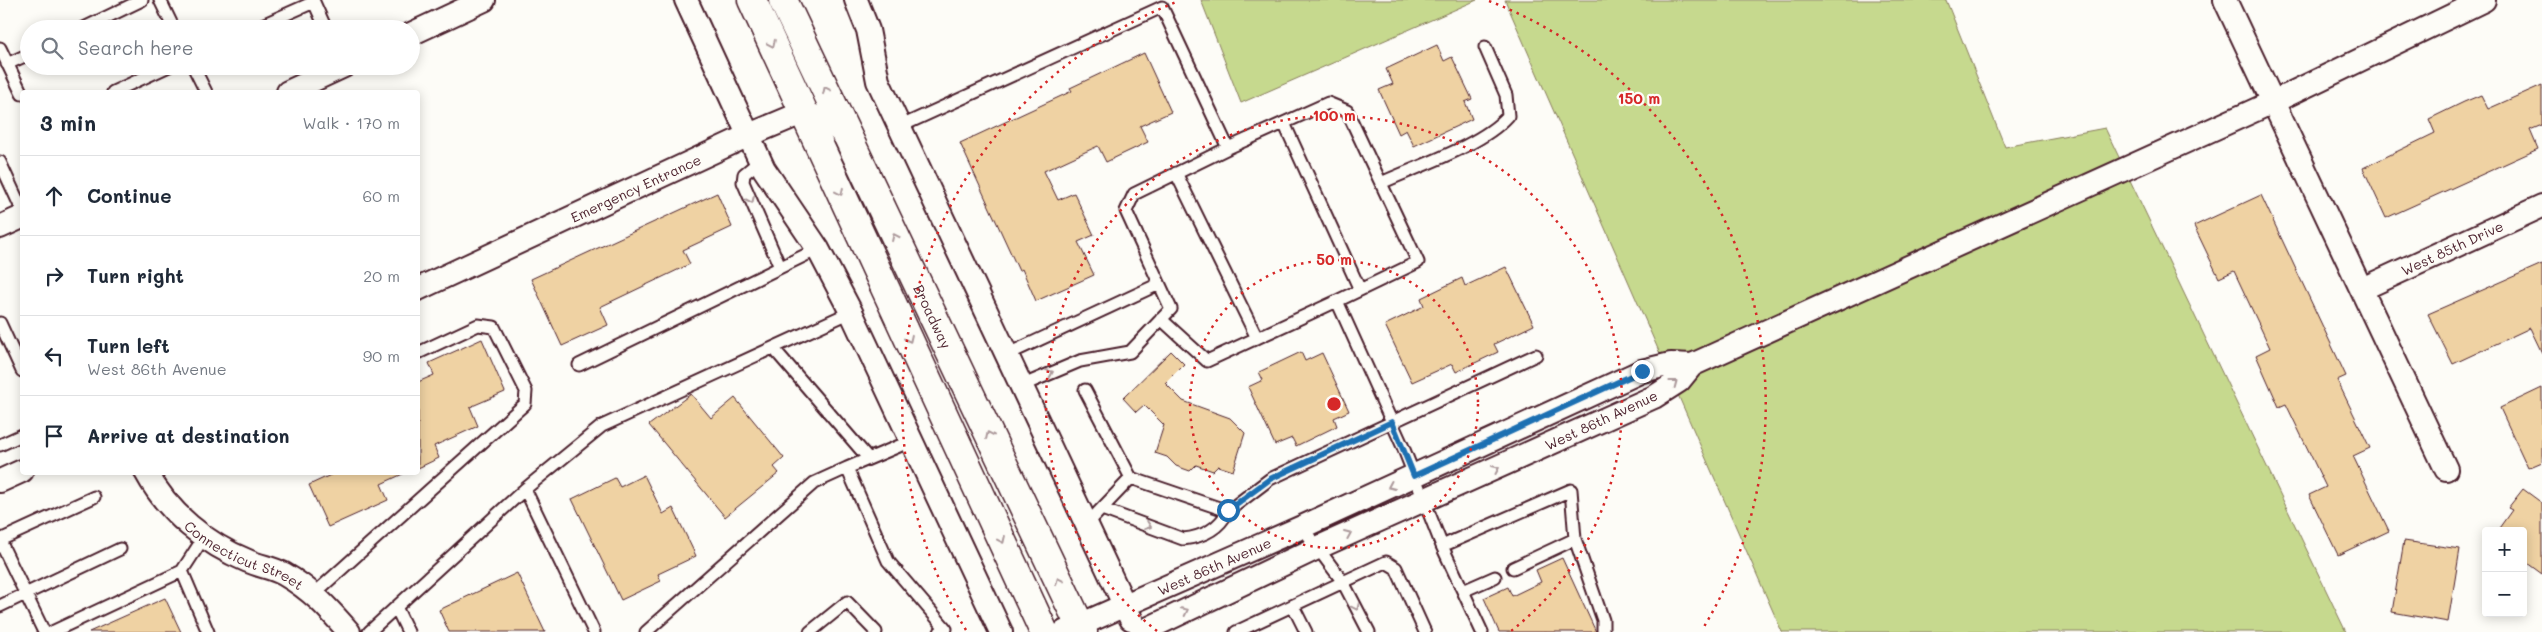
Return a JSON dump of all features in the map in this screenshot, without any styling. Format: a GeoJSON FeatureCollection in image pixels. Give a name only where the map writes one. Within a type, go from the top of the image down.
{"type":"FeatureCollection","features":[{"type":"Feature","properties":{"kind":"main road"},"geometry":{"type":"LineString","coordinates":[[752,0],[1044,632]]}},
{"type":"Feature","properties":{"kind":"main road","name":"Broadway"},"geometry":{"type":"LineString","coordinates":[[783,0],[1076,630]]}},
{"type":"Feature","properties":{"kind":"street"},"geometry":{"type":"LineString","coordinates":[[420,30],[484,0]]}},
{"type":"Feature","properties":{"kind":"street"},"geometry":{"type":"LineString","coordinates":[[686,0],[760,161],[818,249],[851,312],[1001,632]]}},
{"type":"Feature","properties":{"kind":"street"},"geometry":{"type":"LineString","coordinates":[[856,0],[868,30],[878,81],[1021,386],[1095,516],[1125,605],[1137,632]]}},
{"type":"Feature","properties":{"kind":"street"},"geometry":{"type":"LineString","coordinates":[[2226,0],[2446,468]]}},
{"type":"Feature","properties":{"kind":"street"},"geometry":{"type":"LineString","coordinates":[[1692,365],[2273,102],[2484,0]]}},
{"type":"Feature","properties":{"kind":"street"},"geometry":{"type":"LineString","coordinates":[[292,90],[325,75]]}},
{"type":"Feature","properties":{"kind":"street"},"geometry":{"type":"LineString","coordinates":[[804,112],[832,124],[851,143]]}},
{"type":"Feature","properties":{"kind":"street","name":"Emergency Entrance"},"geometry":{"type":"LineString","coordinates":[[420,288],[749,135],[804,112]]}},
{"type":"Feature","properties":{"kind":"street","name":"West 85th Drive"},"geometry":{"type":"LineString","coordinates":[[2362,289],[2542,206]]}},
{"type":"Feature","properties":{"kind":"street"},"geometry":{"type":"LineString","coordinates":[[0,227],[20,218]]}},
{"type":"Feature","properties":{"kind":"street","name":"West 86th Avenue"},"geometry":{"type":"LineString","coordinates":[[1076,630],[1125,605],[1302,527],[1642,371],[1670,364],[1692,365]]}},
{"type":"Feature","properties":{"kind":"street","name":"West 86th Avenue"},"geometry":{"type":"LineString","coordinates":[[1141,632],[1317,548],[1654,397],[1678,381],[1692,365]]}},
{"type":"Feature","properties":{"kind":"street"},"geometry":{"type":"LineString","coordinates":[[0,481],[20,472]]}},
{"type":"Feature","properties":{"kind":"street","name":"Connecticut Street"},"geometry":{"type":"LineString","coordinates":[[152,475],[166,502],[204,537],[215,545],[248,562],[282,573],[315,593],[352,631]]}},
{"type":"Feature","properties":{"kind":"lane"},"geometry":{"type":"LineString","coordinates":[[101,20],[142,0]]}},
{"type":"Feature","properties":{"kind":"lane"},"geometry":{"type":"LineString","coordinates":[[160,0],[170,20]]}},
{"type":"Feature","properties":{"kind":"lane"},"geometry":{"type":"LineString","coordinates":[[272,20],[313,1],[322,20]]}},
{"type":"Feature","properties":{"kind":"lane"},"geometry":{"type":"LineString","coordinates":[[899,127],[1162,7],[1228,148]]}},
{"type":"Feature","properties":{"kind":"lane"},"geometry":{"type":"LineString","coordinates":[[1381,183],[1475,140],[1498,127],[1508,116],[1506,95],[1485,47]]}},
{"type":"Feature","properties":{"kind":"lane"},"geometry":{"type":"LineString","coordinates":[[0,48],[20,90]]}},
{"type":"Feature","properties":{"kind":"lane"},"geometry":{"type":"LineString","coordinates":[[7,64],[20,58]]}},
{"type":"Feature","properties":{"kind":"lane"},"geometry":{"type":"LineString","coordinates":[[117,90],[150,75]]}},
{"type":"Feature","properties":{"kind":"lane"},"geometry":{"type":"LineString","coordinates":[[198,75],[205,90]]}},
{"type":"Feature","properties":{"kind":"lane"},"geometry":{"type":"LineString","coordinates":[[1021,386],[1080,361],[1130,352],[1161,319],[1171,309],[1126,211],[1134,194],[1228,148],[1328,103],[1347,111],[1418,262],[1207,361],[1161,319]]}},
{"type":"Feature","properties":{"kind":"lane"},"geometry":{"type":"LineString","coordinates":[[1284,123],[1360,290]]}},
{"type":"Feature","properties":{"kind":"lane"},"geometry":{"type":"LineString","coordinates":[[760,161],[744,174],[743,182],[780,267]]}},
{"type":"Feature","properties":{"kind":"lane"},"geometry":{"type":"LineString","coordinates":[[0,162],[20,206]]}},
{"type":"Feature","properties":{"kind":"lane"},"geometry":{"type":"LineString","coordinates":[[1176,173],[1257,338]]}},
{"type":"Feature","properties":{"kind":"lane"},"geometry":{"type":"LineString","coordinates":[[579,365],[818,249]]}},
{"type":"Feature","properties":{"kind":"lane"},"geometry":{"type":"LineString","coordinates":[[1006,355],[1159,284]]}},
{"type":"Feature","properties":{"kind":"lane"},"geometry":{"type":"LineString","coordinates":[[1337,301],[1392,422],[1442,546],[1482,632]]}},
{"type":"Feature","properties":{"kind":"lane"},"geometry":{"type":"LineString","coordinates":[[352,631],[396,607],[525,489],[602,426],[851,312]]}},
{"type":"Feature","properties":{"kind":"lane"},"geometry":{"type":"LineString","coordinates":[[0,323],[20,366]]}},
{"type":"Feature","properties":{"kind":"lane"},"geometry":{"type":"LineString","coordinates":[[315,593],[525,404],[526,391],[494,328],[478,325],[420,352]]}},
{"type":"Feature","properties":{"kind":"lane"},"geometry":{"type":"LineString","coordinates":[[774,348],[868,458]]}},
{"type":"Feature","properties":{"kind":"lane"},"geometry":{"type":"LineString","coordinates":[[1131,478],[1095,516],[1183,539],[1193,538],[1210,531],[1222,523],[1228,510],[1270,479],[1536,354]]}},
{"type":"Feature","properties":{"kind":"lane"},"geometry":{"type":"LineString","coordinates":[[1085,390],[1131,478],[1228,510]]}},
{"type":"Feature","properties":{"kind":"lane"},"geometry":{"type":"LineString","coordinates":[[0,445],[20,436]]}},
{"type":"Feature","properties":{"kind":"lane"},"geometry":{"type":"LineString","coordinates":[[646,632],[814,484],[868,458],[911,441]]}},
{"type":"Feature","properties":{"kind":"lane"},"geometry":{"type":"LineString","coordinates":[[847,468],[888,561],[946,629],[940,632]]}},
{"type":"Feature","properties":{"kind":"lane"},"geometry":{"type":"LineString","coordinates":[[525,489],[594,632]]}},
{"type":"Feature","properties":{"kind":"lane"},"geometry":{"type":"LineString","coordinates":[[1442,546],[1572,490],[1575,539],[1603,620],[1603,632]]}},
{"type":"Feature","properties":{"kind":"lane"},"geometry":{"type":"LineString","coordinates":[[44,632],[0,541],[94,497]]}},
{"type":"Feature","properties":{"kind":"lane"},"geometry":{"type":"LineString","coordinates":[[1302,527],[1343,582],[1369,632]]}},
{"type":"Feature","properties":{"kind":"lane"},"geometry":{"type":"LineString","coordinates":[[52,632],[182,571],[204,537]]}},
{"type":"Feature","properties":{"kind":"lane"},"geometry":{"type":"LineString","coordinates":[[1513,568],[1575,539]]}},
{"type":"Feature","properties":{"kind":"lane"},"geometry":{"type":"LineString","coordinates":[[0,606],[120,549]]}},
{"type":"Feature","properties":{"kind":"lane"},"geometry":{"type":"LineString","coordinates":[[1236,632],[1386,562],[1396,568],[1424,632]]}},
{"type":"Feature","properties":{"kind":"lane"},"geometry":{"type":"LineString","coordinates":[[182,571],[208,632]]}},
{"type":"Feature","properties":{"kind":"lane"},"geometry":{"type":"LineString","coordinates":[[1463,592],[1494,577]]}},
{"type":"Feature","properties":{"kind":"lane"},"geometry":{"type":"LineString","coordinates":[[810,632],[847,602],[876,632]]}},
{"type":"Feature","properties":{"kind":"lane"},"geometry":{"type":"LineString","coordinates":[[1293,606],[1306,632]]}},
{"type":"Feature","properties":{"kind":"lane"},"geometry":{"type":"LineString","coordinates":[[396,607],[408,632]]}},
{"type":"Feature","properties":{"kind":"green space"},"geometry":{"type":"Polygon","coordinates":[[[1201,0],[1477,0],[1241,103],[1201,0]]]}},
{"type":"Feature","properties":{"kind":"green space"},"geometry":{"type":"Polygon","coordinates":[[[1505,0],[1946,0],[2005,147],[2105,128],[2346,632],[1782,632],[1505,0]]]}},
{"type":"Feature","properties":{"kind":"building"},"geometry":{"type":"Polygon","coordinates":[[[1437,45],[1444,61],[1452,57],[1472,99],[1465,102],[1472,119],[1414,146],[1406,130],[1399,134],[1379,90],[1393,84],[1386,69],[1437,45]]]}},
{"type":"Feature","properties":{"kind":"building"},"geometry":{"type":"Polygon","coordinates":[[[1144,53],[1171,112],[1140,126],[1148,142],[1106,162],[1098,146],[1044,171],[1058,200],[1074,193],[1094,235],[1078,242],[1094,275],[1036,301],[1022,269],[1019,271],[960,143],[1072,91],[1070,88],[1144,53]]]}},
{"type":"Feature","properties":{"kind":"building"},"geometry":{"type":"Polygon","coordinates":[[[2542,85],[2542,125],[2530,130],[2538,149],[2386,218],[2363,168],[2435,133],[2429,119],[2464,102],[2481,95],[2488,109],[2542,85]]]}},
{"type":"Feature","properties":{"kind":"building"},"geometry":{"type":"Polygon","coordinates":[[[717,193],[732,227],[683,250],[690,264],[600,307],[608,325],[562,346],[531,279],[717,193]]]}},
{"type":"Feature","properties":{"kind":"building"},"geometry":{"type":"Polygon","coordinates":[[[2261,195],[2346,376],[2337,380],[2370,448],[2353,456],[2389,531],[2338,555],[2309,495],[2326,487],[2286,404],[2279,407],[2256,355],[2270,348],[2234,271],[2219,278],[2194,226],[2261,195]]]}},
{"type":"Feature","properties":{"kind":"building"},"geometry":{"type":"Polygon","coordinates":[[[2542,264],[2542,353],[2530,328],[2453,364],[2428,314],[2542,264]]]}},
{"type":"Feature","properties":{"kind":"building"},"geometry":{"type":"Polygon","coordinates":[[[1506,267],[1534,325],[1494,344],[1498,352],[1456,372],[1452,364],[1412,382],[1385,325],[1424,306],[1421,298],[1462,278],[1465,286],[1506,267]]]}},
{"type":"Feature","properties":{"kind":"building"},"geometry":{"type":"Polygon","coordinates":[[[482,339],[505,392],[470,407],[478,426],[434,446],[439,458],[420,467],[420,381],[434,375],[429,363],[482,339]]]}},
{"type":"Feature","properties":{"kind":"building"},"geometry":{"type":"Polygon","coordinates":[[[1171,351],[1184,364],[1165,383],[1183,401],[1230,418],[1245,433],[1233,471],[1218,466],[1213,471],[1196,465],[1190,471],[1176,466],[1167,457],[1155,453],[1164,425],[1144,405],[1136,412],[1123,398],[1171,351]]]}},
{"type":"Feature","properties":{"kind":"building"},"geometry":{"type":"Polygon","coordinates":[[[1301,352],[1305,361],[1322,353],[1349,411],[1334,418],[1337,426],[1296,446],[1292,438],[1275,445],[1248,387],[1263,380],[1259,372],[1301,352]]]}},
{"type":"Feature","properties":{"kind":"building"},"geometry":{"type":"Polygon","coordinates":[[[2542,388],[2542,462],[2528,468],[2500,408],[2542,388]]]}},
{"type":"Feature","properties":{"kind":"building"},"geometry":{"type":"Polygon","coordinates":[[[691,394],[711,418],[735,398],[784,458],[774,467],[779,473],[725,517],[649,425],[691,394]]]}},
{"type":"Feature","properties":{"kind":"building"},"geometry":{"type":"Polygon","coordinates":[[[331,475],[400,475],[381,484],[388,500],[328,527],[309,485],[331,475]]]}},
{"type":"Feature","properties":{"kind":"building"},"geometry":{"type":"Polygon","coordinates":[[[644,475],[663,514],[673,508],[696,556],[658,574],[661,581],[621,600],[572,499],[615,478],[620,487],[644,475]]]}},
{"type":"Feature","properties":{"kind":"building"},"geometry":{"type":"Polygon","coordinates":[[[2523,489],[2542,503],[2542,574],[2527,563],[2527,527],[2500,527],[2512,510],[2508,508],[2523,489]]]}},
{"type":"Feature","properties":{"kind":"building"},"geometry":{"type":"Polygon","coordinates":[[[2404,541],[2460,549],[2448,622],[2392,612],[2404,541]]]}},
{"type":"Feature","properties":{"kind":"building"},"geometry":{"type":"Polygon","coordinates":[[[1562,558],[1596,632],[1499,632],[1484,598],[1508,587],[1512,596],[1541,582],[1536,570],[1562,558]]]}},
{"type":"Feature","properties":{"kind":"building"},"geometry":{"type":"Polygon","coordinates":[[[517,573],[545,632],[449,632],[439,610],[517,573]]]}},
{"type":"Feature","properties":{"kind":"building"},"geometry":{"type":"Polygon","coordinates":[[[165,598],[181,632],[89,632],[165,598]]]}},
{"type":"Feature","properties":{"kind":"route"},"geometry":{"type":"LineString","coordinates":[[1228,510],[1270,479],[1392,422],[1414,476],[1642,371]]}}]}
